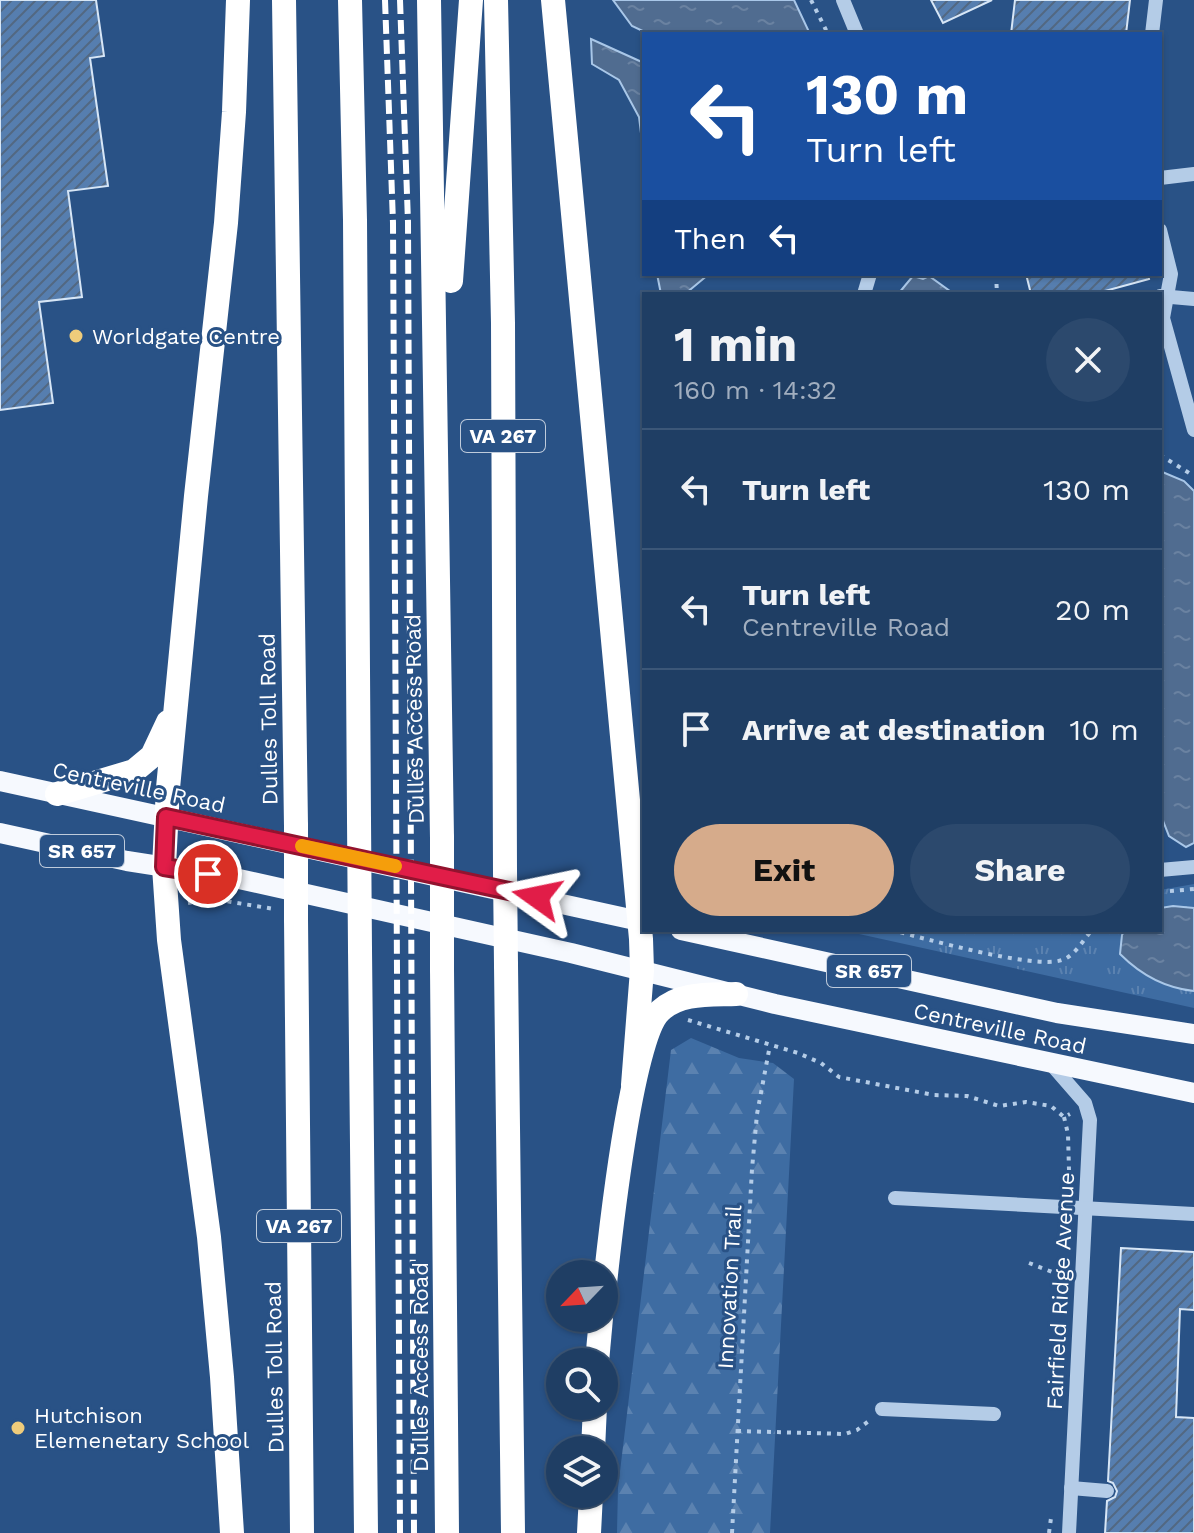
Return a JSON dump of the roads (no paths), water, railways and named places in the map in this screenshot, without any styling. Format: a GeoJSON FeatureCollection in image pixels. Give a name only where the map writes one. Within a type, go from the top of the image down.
{"type":"FeatureCollection","features":[{"type":"Feature","properties":{"kind":"highway"},"geometry":{"type":"LineString","coordinates":[[232,1533],[224,1393],[209,1237],[169,940],[164,867],[196,496],[226,223],[238,0]]}},
{"type":"Feature","properties":{"kind":"highway","name":"Dulles Toll Road"},"geometry":{"type":"LineString","coordinates":[[284,0],[302,1533]]}},
{"type":"Feature","properties":{"kind":"highway"},"geometry":{"type":"LineString","coordinates":[[350,0],[366,1533]]}},
{"type":"Feature","properties":{"kind":"highway","name":"Dulles Access Road"},"geometry":{"type":"LineString","coordinates":[[429,0],[442,838],[447,1533]]}},
{"type":"Feature","properties":{"kind":"highway"},"geometry":{"type":"LineString","coordinates":[[437,482],[451,345],[452,235],[471,0]]}},
{"type":"Feature","properties":{"kind":"highway","name":"VA 267"},"geometry":{"type":"LineString","coordinates":[[496,0],[503,323],[505,871],[513,1533]]}},
{"type":"Feature","properties":{"kind":"highway"},"geometry":{"type":"LineString","coordinates":[[553,0],[642,921],[642,970],[633,1085],[609,1260]]}},
{"type":"Feature","properties":{"kind":"highway"},"geometry":{"type":"LineString","coordinates":[[57,794],[114,779],[142,767],[157,748],[177,702]]}},
{"type":"Feature","properties":{"kind":"highway"},"geometry":{"type":"LineString","coordinates":[[633,1085],[647,1028],[660,1011],[677,1000],[691,996],[736,994]]}},
{"type":"Feature","properties":{"kind":"highway"},"geometry":{"type":"LineString","coordinates":[[589,1533],[590,1508]]}},
{"type":"Feature","properties":{"kind":"main road","name":"Centreville Road"},"geometry":{"type":"LineString","coordinates":[[0,781],[642,921]]}},
{"type":"Feature","properties":{"kind":"main road","name":"Centreville Road"},"geometry":{"type":"LineString","coordinates":[[0,833],[164,867],[245,880],[736,994],[1194,1093]]}},
{"type":"Feature","properties":{"kind":"main road","name":"Centreville Road"},"geometry":{"type":"LineString","coordinates":[[690,932],[1057,1013],[1194,1034]]}},
{"type":"Feature","properties":{"kind":"street"},"geometry":{"type":"LineString","coordinates":[[1152,32],[1156,0]]}},
{"type":"Feature","properties":{"kind":"street"},"geometry":{"type":"LineString","coordinates":[[845,4],[856,32]]}},
{"type":"Feature","properties":{"kind":"street"},"geometry":{"type":"LineString","coordinates":[[1162,178],[1194,174]]}},
{"type":"Feature","properties":{"kind":"street"},"geometry":{"type":"LineString","coordinates":[[1162,238],[1171,274],[1163,296],[1163,318],[1194,430]]}},
{"type":"Feature","properties":{"kind":"street"},"geometry":{"type":"LineString","coordinates":[[1163,296],[1194,299]]}},
{"type":"Feature","properties":{"kind":"street"},"geometry":{"type":"LineString","coordinates":[[1162,870],[1194,867]]}},
{"type":"Feature","properties":{"kind":"street","name":"Fairfield Ridge Avenue"},"geometry":{"type":"LineString","coordinates":[[1051,1064],[1081,1097],[1088,1110],[1090,1128],[1069,1533]]}},
{"type":"Feature","properties":{"kind":"street"},"geometry":{"type":"LineString","coordinates":[[895,1198],[1194,1214]]}},
{"type":"Feature","properties":{"kind":"street"},"geometry":{"type":"LineString","coordinates":[[882,1409],[994,1414]]}},
{"type":"Feature","properties":{"kind":"street"},"geometry":{"type":"LineString","coordinates":[[1071,1488],[1107,1491]]}},
{"type":"Feature","properties":{"kind":"water"},"geometry":{"type":"Polygon","coordinates":[[[613,0],[794,0],[809,32],[645,32],[632,26],[613,0]]]}},
{"type":"Feature","properties":{"kind":"water"},"geometry":{"type":"Polygon","coordinates":[[[591,39],[642,62],[642,142],[639,117],[619,80],[592,64],[591,39]]]}},
{"type":"Feature","properties":{"kind":"water"},"geometry":{"type":"Polygon","coordinates":[[[657,276],[707,276],[687,292],[661,292],[657,276]]]}},
{"type":"Feature","properties":{"kind":"water"},"geometry":{"type":"Polygon","coordinates":[[[913,276],[923,279],[929,276],[951,292],[900,292],[913,276]]]}},
{"type":"Feature","properties":{"kind":"water"},"geometry":{"type":"Polygon","coordinates":[[[1162,472],[1184,481],[1194,491],[1194,843],[1186,847],[1169,836],[1162,818],[1162,472]]]}},
{"type":"Feature","properties":{"kind":"water"},"geometry":{"type":"Polygon","coordinates":[[[1162,908],[1194,908],[1194,991],[1154,979],[1120,954],[1124,932],[1162,932],[1162,908]]]}},
{"type":"Feature","properties":{"kind":"railway"},"geometry":{"type":"LineString","coordinates":[[385,0],[393,223],[400,1533]]}},
{"type":"Feature","properties":{"kind":"railway"},"geometry":{"type":"LineString","coordinates":[[400,0],[408,222],[414,1533]]}},
{"type":"Feature","properties":{"kind":"place","name":"Worldgate Centre"},"geometry":{"type":"Point","coordinates":[76,336]}},
{"type":"Feature","properties":{"kind":"place","name":"Hutchison Elemenetary School"},"geometry":{"type":"Point","coordinates":[18,1428]}}]}
